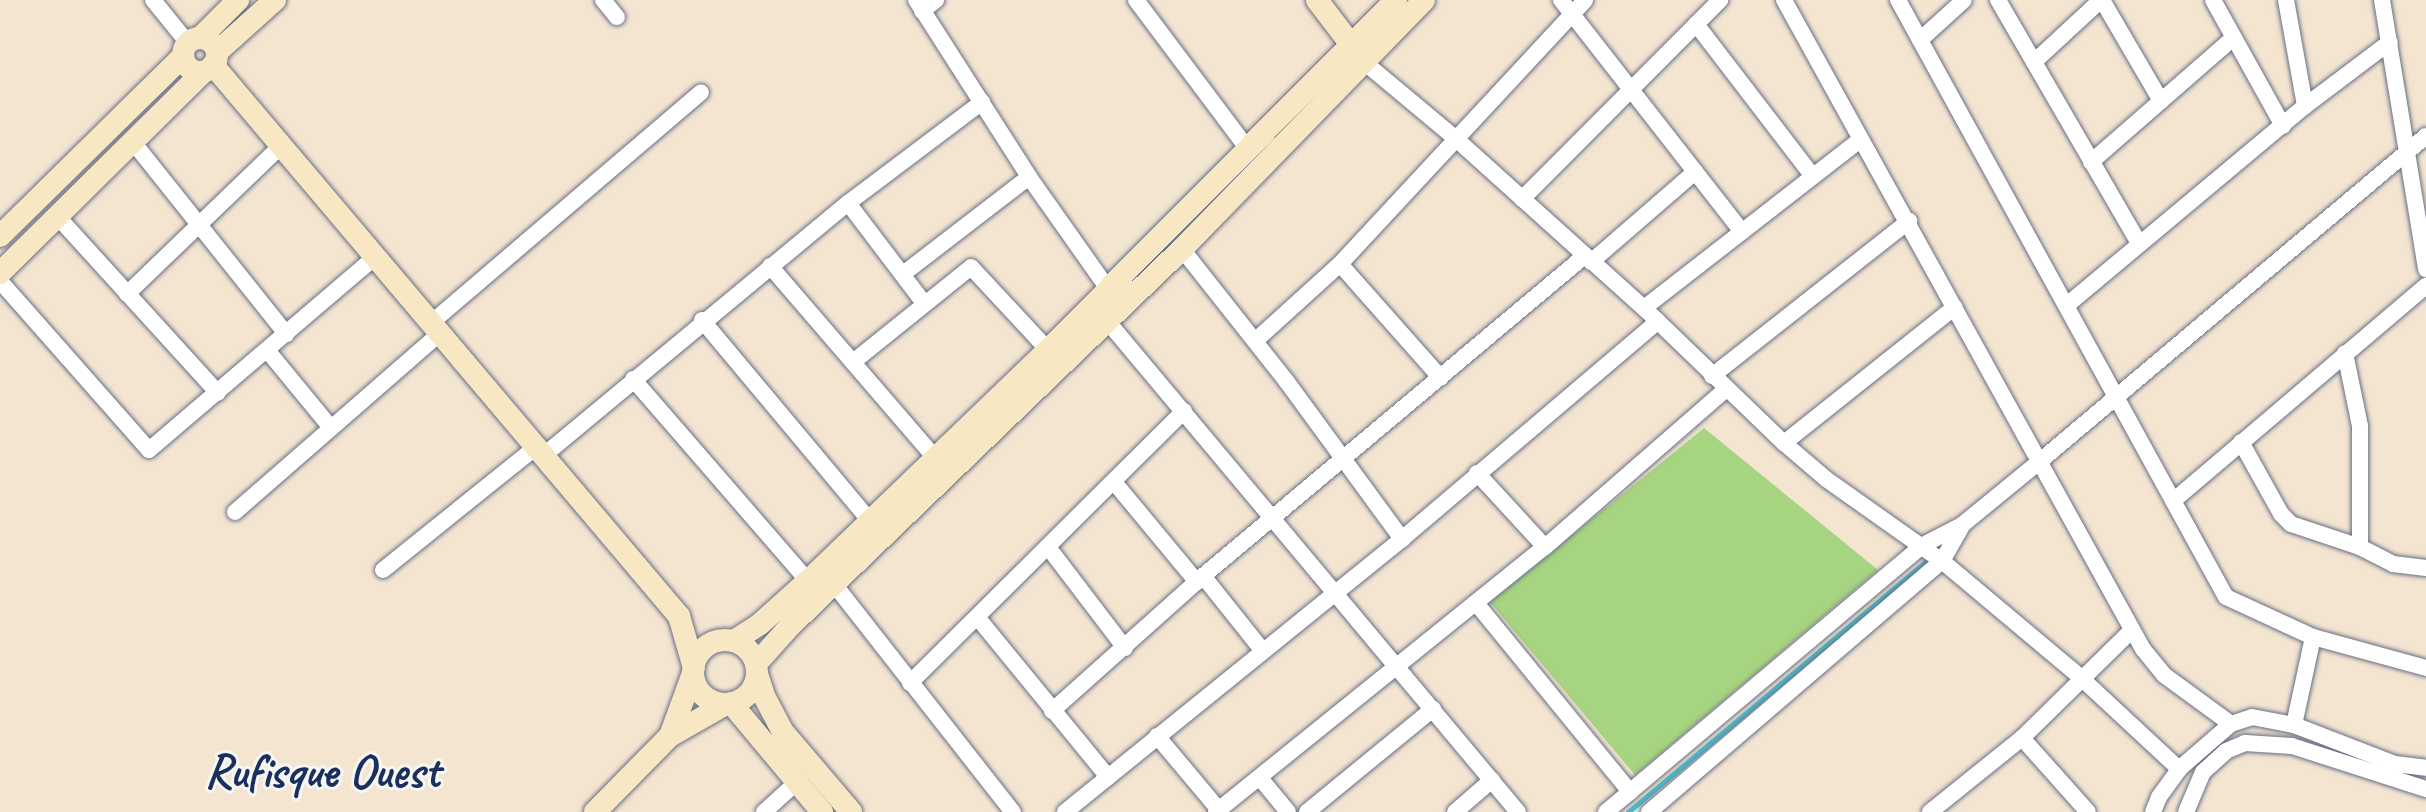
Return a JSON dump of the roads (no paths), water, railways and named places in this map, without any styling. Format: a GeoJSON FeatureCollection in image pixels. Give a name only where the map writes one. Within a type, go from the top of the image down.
{"type":"FeatureCollection","features":[{"type":"Feature","properties":{"kind":"street"},"geometry":{"type":"LineString","coordinates":[[153,0],[281,146],[679,616],[704,695],[729,703],[822,812]]}},
{"type":"Feature","properties":{"kind":"street"},"geometry":{"type":"LineString","coordinates":[[0,273],[133,142],[238,0]]}},
{"type":"Feature","properties":{"kind":"street"},"geometry":{"type":"LineString","coordinates":[[0,236],[201,54],[275,0]]}},
{"type":"Feature","properties":{"kind":"street"},"geometry":{"type":"LineString","coordinates":[[603,0],[617,17]]}},
{"type":"Feature","properties":{"kind":"street"},"geometry":{"type":"LineString","coordinates":[[1136,0],[1247,148]]}},
{"type":"Feature","properties":{"kind":"street"},"geometry":{"type":"LineString","coordinates":[[1317,0],[1358,54],[1644,308],[1784,443],[1870,512],[1923,545],[2084,681],[2179,769]]}},
{"type":"Feature","properties":{"kind":"street"},"geometry":{"type":"LineString","coordinates":[[595,812],[670,736],[751,690],[756,669],[834,584],[1182,249],[1358,54],[1396,0]]}},
{"type":"Feature","properties":{"kind":"street"},"geometry":{"type":"LineString","coordinates":[[670,736],[699,654],[708,645],[730,640],[760,624],[808,581],[1048,350],[1247,148],[1424,0]]}},
{"type":"Feature","properties":{"kind":"street"},"geometry":{"type":"LineString","coordinates":[[1561,0],[1742,232]]}},
{"type":"Feature","properties":{"kind":"street"},"geometry":{"type":"LineString","coordinates":[[1255,341],[1340,264],[1585,0]]}},
{"type":"Feature","properties":{"kind":"street"},"geometry":{"type":"LineString","coordinates":[[1522,199],[1720,0]]}},
{"type":"Feature","properties":{"kind":"street"},"geometry":{"type":"LineString","coordinates":[[1786,0],[2132,630],[2164,675],[2231,724]]}},
{"type":"Feature","properties":{"kind":"street"},"geometry":{"type":"LineString","coordinates":[[1898,0],[2226,597],[2313,637],[2426,668]]}},
{"type":"Feature","properties":{"kind":"street"},"geometry":{"type":"LineString","coordinates":[[1920,40],[1964,0]]}},
{"type":"Feature","properties":{"kind":"street"},"geometry":{"type":"LineString","coordinates":[[1998,0],[2139,243]]}},
{"type":"Feature","properties":{"kind":"street"},"geometry":{"type":"LineString","coordinates":[[2034,62],[2101,0],[2161,101]]}},
{"type":"Feature","properties":{"kind":"street"},"geometry":{"type":"LineString","coordinates":[[2213,0],[2283,126]]}},
{"type":"Feature","properties":{"kind":"street"},"geometry":{"type":"LineString","coordinates":[[2286,0],[2305,106]]}},
{"type":"Feature","properties":{"kind":"street"},"geometry":{"type":"LineString","coordinates":[[2382,0],[2426,269]]}},
{"type":"Feature","properties":{"kind":"street"},"geometry":{"type":"LineString","coordinates":[[925,4],[1029,177],[1108,289]]}},
{"type":"Feature","properties":{"kind":"street"},"geometry":{"type":"LineString","coordinates":[[1696,24],[1812,175]]}},
{"type":"Feature","properties":{"kind":"street"},"geometry":{"type":"LineString","coordinates":[[2091,162],[2233,38]]}},
{"type":"Feature","properties":{"kind":"street"},"geometry":{"type":"LineString","coordinates":[[2067,305],[2305,106],[2390,42]]}},
{"type":"Feature","properties":{"kind":"street"},"geometry":{"type":"LineString","coordinates":[[235,512],[331,428],[435,328],[701,92]]}},
{"type":"Feature","properties":{"kind":"street"},"geometry":{"type":"LineString","coordinates":[[383,570],[633,379],[848,203],[982,102]]}},
{"type":"Feature","properties":{"kind":"street"},"geometry":{"type":"LineString","coordinates":[[1606,812],[1923,545],[1962,525],[2039,462],[2426,136]]}},
{"type":"Feature","properties":{"kind":"street"},"geometry":{"type":"LineString","coordinates":[[1644,308],[1861,139]]}},
{"type":"Feature","properties":{"kind":"street"},"geometry":{"type":"LineString","coordinates":[[133,142],[286,334]]}},
{"type":"Feature","properties":{"kind":"street"},"geometry":{"type":"LineString","coordinates":[[127,294],[281,146]]}},
{"type":"Feature","properties":{"kind":"street"},"geometry":{"type":"LineString","coordinates":[[1052,711],[1272,517],[1695,172]]}},
{"type":"Feature","properties":{"kind":"street"},"geometry":{"type":"LineString","coordinates":[[903,274],[1029,177]]}},
{"type":"Feature","properties":{"kind":"street"},"geometry":{"type":"LineString","coordinates":[[848,203],[924,303]]}},
{"type":"Feature","properties":{"kind":"street"},"geometry":{"type":"LineString","coordinates":[[57,216],[218,393]]}},
{"type":"Feature","properties":{"kind":"street"},"geometry":{"type":"LineString","coordinates":[[1712,376],[1909,221]]}},
{"type":"Feature","properties":{"kind":"street"},"geometry":{"type":"LineString","coordinates":[[1182,249],[1344,458],[1402,539]]}},
{"type":"Feature","properties":{"kind":"street"},"geometry":{"type":"LineString","coordinates":[[0,281],[146,448],[153,449],[375,257]]}},
{"type":"Feature","properties":{"kind":"street"},"geometry":{"type":"LineString","coordinates":[[1340,264],[1441,378]]}},
{"type":"Feature","properties":{"kind":"street"},"geometry":{"type":"LineString","coordinates":[[770,266],[934,457]]}},
{"type":"Feature","properties":{"kind":"street"},"geometry":{"type":"LineString","coordinates":[[853,362],[971,267],[1048,350]]}},
{"type":"Feature","properties":{"kind":"street"},"geometry":{"type":"LineString","coordinates":[[2173,501],[2426,286]]}},
{"type":"Feature","properties":{"kind":"street"},"geometry":{"type":"LineString","coordinates":[[1784,443],[1955,307]]}},
{"type":"Feature","properties":{"kind":"street"},"geometry":{"type":"LineString","coordinates":[[702,320],[870,521]]}},
{"type":"Feature","properties":{"kind":"street"},"geometry":{"type":"LineString","coordinates":[[1065,812],[1402,539],[1658,321]]}},
{"type":"Feature","properties":{"kind":"street"},"geometry":{"type":"LineString","coordinates":[[1108,322],[1518,812]]}},
{"type":"Feature","properties":{"kind":"street"},"geometry":{"type":"LineString","coordinates":[[267,350],[331,428]]}},
{"type":"Feature","properties":{"kind":"street"},"geometry":{"type":"LineString","coordinates":[[2345,353],[2360,426],[2360,547]]}},
{"type":"Feature","properties":{"kind":"street"},"geometry":{"type":"LineString","coordinates":[[633,379],[808,581]]}},
{"type":"Feature","properties":{"kind":"street"},"geometry":{"type":"LineString","coordinates":[[1157,736],[1217,811],[1545,547],[1726,389]]}},
{"type":"Feature","properties":{"kind":"street"},"geometry":{"type":"LineString","coordinates":[[910,683],[1184,411]]}},
{"type":"Feature","properties":{"kind":"street"},"geometry":{"type":"LineString","coordinates":[[2241,442],[2281,514],[2291,524],[2360,547],[2393,564],[2426,568]]}},
{"type":"Feature","properties":{"kind":"street"},"geometry":{"type":"LineString","coordinates":[[1477,473],[1545,547]]}},
{"type":"Feature","properties":{"kind":"street"},"geometry":{"type":"LineString","coordinates":[[1114,482],[1262,650]]}},
{"type":"Feature","properties":{"kind":"street"},"geometry":{"type":"LineString","coordinates":[[1649,812],[1942,561],[1962,525]]}},
{"type":"Feature","properties":{"kind":"street"},"geometry":{"type":"LineString","coordinates":[[1048,547],[1125,648]]}},
{"type":"Feature","properties":{"kind":"street"},"geometry":{"type":"LineString","coordinates":[[834,584],[1013,812]]}},
{"type":"Feature","properties":{"kind":"street"},"geometry":{"type":"LineString","coordinates":[[1476,603],[1630,792]]}},
{"type":"Feature","properties":{"kind":"street"},"geometry":{"type":"LineString","coordinates":[[679,616],[746,647],[764,696],[783,732],[851,812]]}},
{"type":"Feature","properties":{"kind":"street"},"geometry":{"type":"LineString","coordinates":[[977,617],[1108,777]]}},
{"type":"Feature","properties":{"kind":"street"},"geometry":{"type":"LineString","coordinates":[[1930,812],[2022,738],[2084,681],[2132,630]]}},
{"type":"Feature","properties":{"kind":"street"},"geometry":{"type":"LineString","coordinates":[[2294,725],[2313,637]]}},
{"type":"Feature","properties":{"kind":"street"},"geometry":{"type":"LineString","coordinates":[[1307,812],[1433,709]]}},
{"type":"Feature","properties":{"kind":"street"},"geometry":{"type":"LineString","coordinates":[[2153,812],[2159,797],[2179,769],[2231,724],[2252,717],[2294,725],[2395,764],[2426,768]]}},
{"type":"Feature","properties":{"kind":"street"},"geometry":{"type":"LineString","coordinates":[[2022,738],[2082,806],[2063,812]]}},
{"type":"Feature","properties":{"kind":"street"},"geometry":{"type":"LineString","coordinates":[[2186,812],[2203,772],[2226,751],[2245,743],[2292,746],[2426,789]]}},
{"type":"Feature","properties":{"kind":"street"},"geometry":{"type":"LineString","coordinates":[[1260,778],[1288,812]]}},
{"type":"Feature","properties":{"kind":"street"},"geometry":{"type":"LineString","coordinates":[[1455,812],[1492,780]]}},
{"type":"Feature","properties":{"kind":"street"},"geometry":{"type":"LineString","coordinates":[[764,812],[797,782]]}},
{"type":"Feature","properties":{"kind":"waterway"},"geometry":{"type":"LineString","coordinates":[[1628,812],[1930,558]]}},
{"type":"Feature","properties":{"kind":"district","name":"Rufisque Ouest"},"geometry":{"type":"Point","coordinates":[322,772]}}]}
